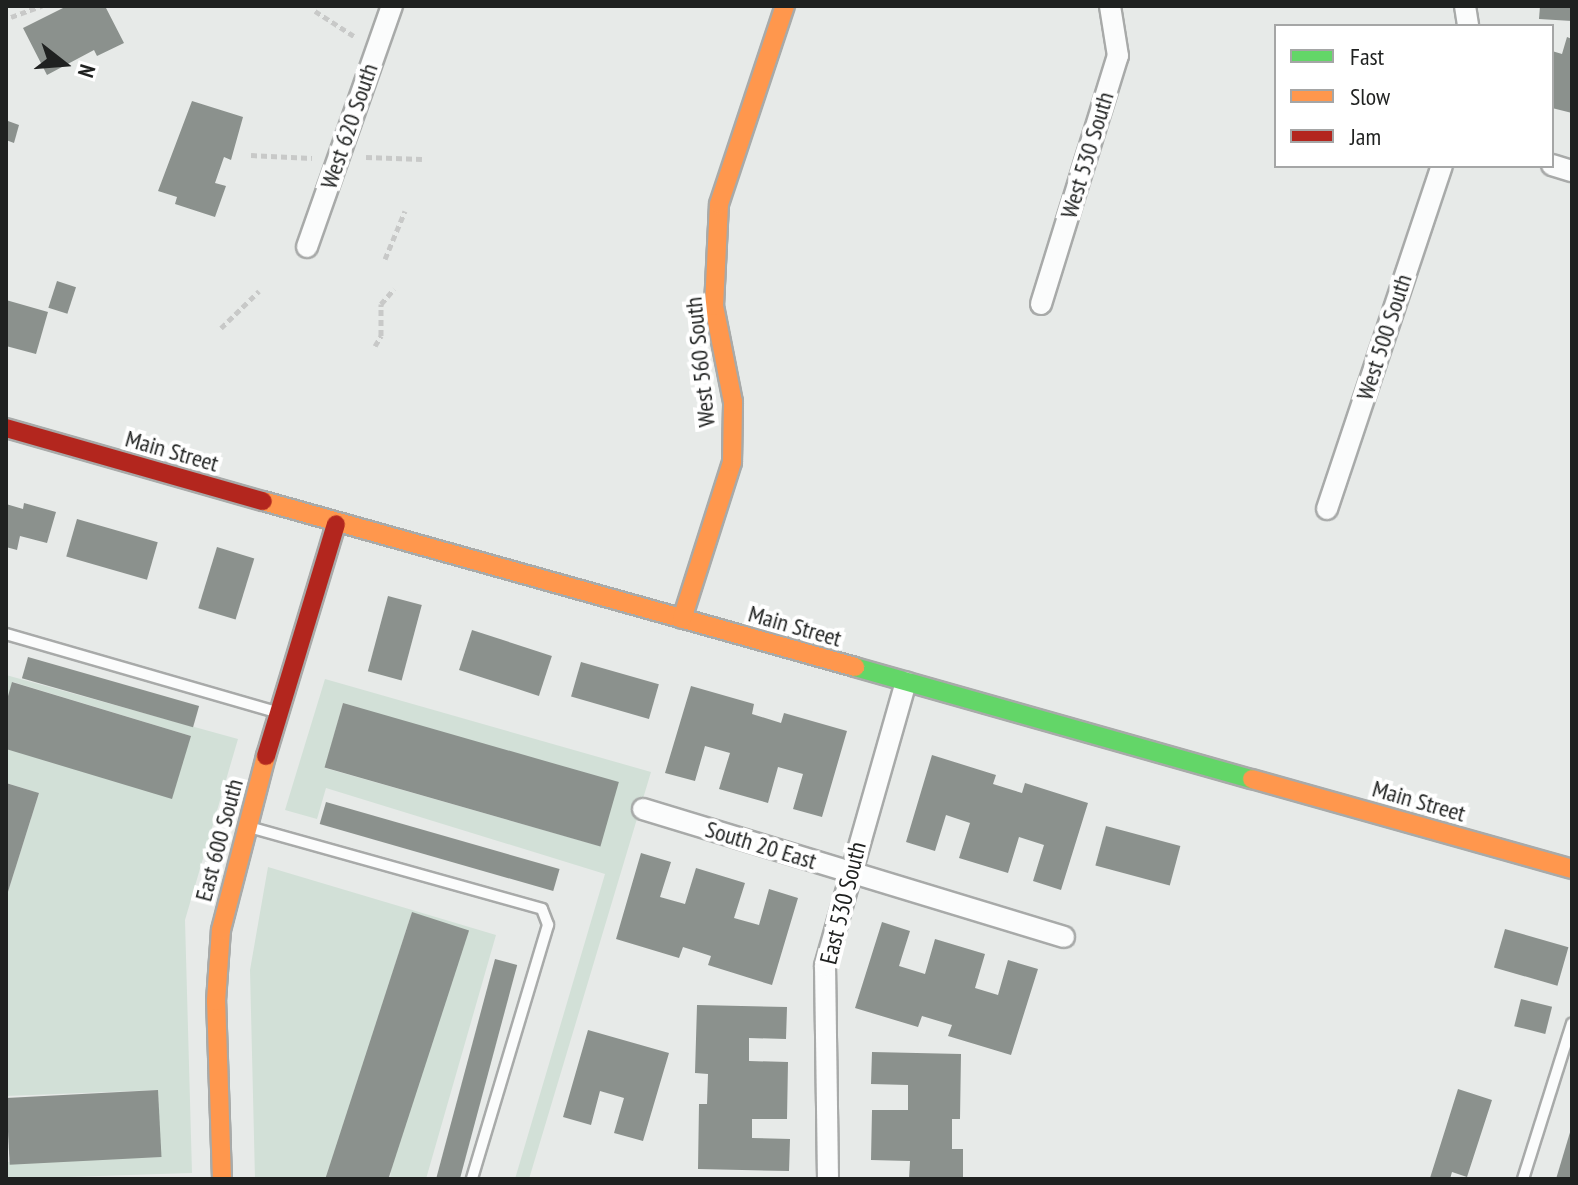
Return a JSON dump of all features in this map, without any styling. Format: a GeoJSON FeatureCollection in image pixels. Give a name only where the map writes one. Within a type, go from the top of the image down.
{"type":"FeatureCollection","features":[{"type":"Feature","properties":{"kind":"street","name":"West 620 South"},"geometry":{"type":"LineString","coordinates":[[307,247],[392,6]]}},
{"type":"Feature","properties":{"kind":"street","name":"West 560 South"},"geometry":{"type":"LineString","coordinates":[[682,619],[732,462],[733,402],[714,306],[719,204],[785,6]]}},
{"type":"Feature","properties":{"kind":"street","name":"West 530 South"},"geometry":{"type":"LineString","coordinates":[[1041,304],[1118,56],[1110,6]]}},
{"type":"Feature","properties":{"kind":"street","name":"West 500 South"},"geometry":{"type":"LineString","coordinates":[[1327,509],[1441,168]]}},
{"type":"Feature","properties":{"kind":"street","name":"Main Street"},"geometry":{"type":"LineString","coordinates":[[6,428],[336,524],[1572,869]]}},
{"type":"Feature","properties":{"kind":"street","name":"East 600 South"},"geometry":{"type":"LineString","coordinates":[[222,1179],[216,1001],[221,930],[246,826],[336,524]]}},
{"type":"Feature","properties":{"kind":"street","name":"East 530 South"},"geometry":{"type":"LineString","coordinates":[[828,1179],[825,966],[906,682]]}},
{"type":"Feature","properties":{"kind":"street","name":"South 20 East"},"geometry":{"type":"LineString","coordinates":[[643,809],[1064,937]]}},
{"type":"Feature","properties":{"kind":"lane"},"geometry":{"type":"LineString","coordinates":[[6,634],[280,713]]}},
{"type":"Feature","properties":{"kind":"lane"},"geometry":{"type":"LineString","coordinates":[[246,826],[542,909],[548,925],[472,1179]]}},
{"type":"Feature","properties":{"kind":"lane"},"geometry":{"type":"LineString","coordinates":[[1523,1179],[1572,1024]]}},
{"type":"Feature","properties":{"kind":"path"},"geometry":{"type":"LineString","coordinates":[[11,17],[42,6]]}},
{"type":"Feature","properties":{"kind":"path"},"geometry":{"type":"LineString","coordinates":[[315,11],[354,36]]}},
{"type":"Feature","properties":{"kind":"path"},"geometry":{"type":"LineString","coordinates":[[251,155],[312,158]]}},
{"type":"Feature","properties":{"kind":"path"},"geometry":{"type":"LineString","coordinates":[[366,157],[422,159]]}},
{"type":"Feature","properties":{"kind":"path"},"geometry":{"type":"LineString","coordinates":[[385,259],[405,211]]}},
{"type":"Feature","properties":{"kind":"path"},"geometry":{"type":"LineString","coordinates":[[375,346],[381,336],[381,304],[394,289]]}},
{"type":"Feature","properties":{"kind":"path"},"geometry":{"type":"LineString","coordinates":[[221,328],[259,291]]}},
{"type":"Feature","properties":{"kind":"shaded area"},"geometry":{"type":"Polygon","coordinates":[[[6,675],[238,739],[185,920],[192,1173],[6,1179],[6,1162],[160,1157],[158,1090],[6,1096],[6,898],[39,793],[6,783],[6,749],[191,736],[13,682],[6,703],[6,675]]]}},
{"type":"Feature","properties":{"kind":"shaded area"},"geometry":{"type":"Polygon","coordinates":[[[325,679],[651,772],[529,1179],[515,1179],[605,874],[326,788],[317,819],[285,810],[325,679]],[[343,703],[325,768],[600,846],[343,703]]]}},
{"type":"Feature","properties":{"kind":"shaded area"},"geometry":{"type":"Polygon","coordinates":[[[268,867],[496,935],[426,1179],[390,1179],[412,912],[327,1179],[255,1179],[250,970],[268,867]]]}},
{"type":"Feature","properties":{"kind":"building"},"geometry":{"type":"Polygon","coordinates":[[[67,6],[105,6],[124,43],[97,56],[94,50],[47,75],[23,28],[67,6]]]}},
{"type":"Feature","properties":{"kind":"building"},"geometry":{"type":"Polygon","coordinates":[[[1540,6],[1572,6],[1572,21],[1539,19],[1540,6]]]}},
{"type":"Feature","properties":{"kind":"building"},"geometry":{"type":"Polygon","coordinates":[[[1567,37],[1572,39],[1572,113],[1554,108],[1554,52],[1562,54],[1567,37]]]}},
{"type":"Feature","properties":{"kind":"building"},"geometry":{"type":"Polygon","coordinates":[[[192,101],[243,117],[231,160],[224,157],[215,183],[226,186],[215,217],[175,204],[177,197],[158,191],[192,101]]]}},
{"type":"Feature","properties":{"kind":"building"},"geometry":{"type":"Polygon","coordinates":[[[8,121],[19,125],[14,143],[6,140],[8,121]]]}},
{"type":"Feature","properties":{"kind":"building"},"geometry":{"type":"Polygon","coordinates":[[[57,281],[76,287],[67,314],[48,308],[57,281]]]}},
{"type":"Feature","properties":{"kind":"building"},"geometry":{"type":"Polygon","coordinates":[[[6,300],[48,312],[36,354],[6,346],[6,300]]]}},
{"type":"Feature","properties":{"kind":"building"},"geometry":{"type":"Polygon","coordinates":[[[24,503],[56,512],[47,543],[20,536],[17,550],[6,547],[6,504],[23,509],[24,503]]]}},
{"type":"Feature","properties":{"kind":"building"},"geometry":{"type":"Polygon","coordinates":[[[77,519],[158,542],[147,580],[66,556],[77,519]]]}},
{"type":"Feature","properties":{"kind":"building"},"geometry":{"type":"Polygon","coordinates":[[[217,547],[254,558],[236,620],[198,608],[217,547]]]}},
{"type":"Feature","properties":{"kind":"building"},"geometry":{"type":"Polygon","coordinates":[[[388,596],[422,605],[402,680],[368,671],[388,596]]]}},
{"type":"Feature","properties":{"kind":"building"},"geometry":{"type":"Polygon","coordinates":[[[472,630],[552,656],[539,696],[459,670],[472,630]]]}},
{"type":"Feature","properties":{"kind":"building"},"geometry":{"type":"Polygon","coordinates":[[[28,657],[199,706],[193,727],[22,678],[28,657]]]}},
{"type":"Feature","properties":{"kind":"building"},"geometry":{"type":"Polygon","coordinates":[[[581,662],[659,684],[649,719],[571,697],[581,662]]]}},
{"type":"Feature","properties":{"kind":"building"},"geometry":{"type":"Polygon","coordinates":[[[12,682],[191,736],[172,799],[6,749],[6,703],[12,682]]]}},
{"type":"Feature","properties":{"kind":"building"},"geometry":{"type":"Polygon","coordinates":[[[691,686],[754,704],[752,714],[781,723],[784,713],[847,731],[822,817],[793,809],[803,774],[778,767],[768,803],[719,789],[730,753],[705,746],[695,781],[665,773],[691,686]]]}},
{"type":"Feature","properties":{"kind":"building"},"geometry":{"type":"Polygon","coordinates":[[[343,703],[619,782],[600,847],[325,767],[343,703]]]}},
{"type":"Feature","properties":{"kind":"building"},"geometry":{"type":"Polygon","coordinates":[[[932,755],[996,775],[993,784],[1022,793],[1025,783],[1088,803],[1061,890],[1033,881],[1044,845],[1019,837],[1008,873],[959,858],[970,823],[946,815],[935,851],[906,842],[932,755]]]}},
{"type":"Feature","properties":{"kind":"building"},"geometry":{"type":"Polygon","coordinates":[[[6,783],[39,793],[7,895],[6,895],[6,783]]]}},
{"type":"Feature","properties":{"kind":"building"},"geometry":{"type":"Polygon","coordinates":[[[326,802],[560,869],[553,891],[320,824],[326,802]]]}},
{"type":"Feature","properties":{"kind":"building"},"geometry":{"type":"Polygon","coordinates":[[[1106,826],[1180,846],[1170,886],[1095,866],[1106,826]]]}},
{"type":"Feature","properties":{"kind":"building"},"geometry":{"type":"Polygon","coordinates":[[[641,853],[671,862],[660,897],[685,904],[696,868],[745,883],[734,918],[759,925],[769,889],[798,898],[772,985],[708,965],[711,956],[683,947],[679,958],[616,939],[641,853]]]}},
{"type":"Feature","properties":{"kind":"building"},"geometry":{"type":"Polygon","coordinates":[[[412,912],[469,931],[388,1179],[325,1178],[412,912]]]}},
{"type":"Feature","properties":{"kind":"building"},"geometry":{"type":"Polygon","coordinates":[[[882,922],[910,931],[899,966],[925,974],[935,939],[985,954],[975,988],[998,995],[1008,960],[1038,969],[1011,1055],[948,1036],[952,1025],[922,1016],[918,1027],[855,1008],[882,922]]]}},
{"type":"Feature","properties":{"kind":"building"},"geometry":{"type":"Polygon","coordinates":[[[1505,929],[1568,947],[1557,986],[1494,967],[1505,929]]]}},
{"type":"Feature","properties":{"kind":"building"},"geometry":{"type":"Polygon","coordinates":[[[495,959],[517,965],[460,1179],[436,1179],[495,959]]]}},
{"type":"Feature","properties":{"kind":"building"},"geometry":{"type":"Polygon","coordinates":[[[1521,999],[1552,1007],[1545,1034],[1514,1026],[1521,999]]]}},
{"type":"Feature","properties":{"kind":"building"},"geometry":{"type":"Polygon","coordinates":[[[697,1005],[787,1007],[786,1039],[749,1038],[749,1061],[788,1062],[787,1119],[752,1119],[752,1138],[790,1139],[789,1171],[698,1169],[699,1104],[707,1104],[708,1074],[695,1073],[697,1005]]]}},
{"type":"Feature","properties":{"kind":"building"},"geometry":{"type":"Polygon","coordinates":[[[588,1030],[669,1053],[643,1141],[614,1133],[624,1098],[600,1091],[591,1125],[563,1117],[588,1030]]]}},
{"type":"Feature","properties":{"kind":"building"},"geometry":{"type":"Polygon","coordinates":[[[872,1052],[961,1054],[960,1119],[952,1119],[952,1149],[963,1149],[963,1179],[909,1179],[910,1161],[871,1160],[872,1110],[908,1110],[908,1085],[871,1084],[872,1052]]]}},
{"type":"Feature","properties":{"kind":"building"},"geometry":{"type":"Polygon","coordinates":[[[1458,1089],[1492,1100],[1467,1177],[1452,1172],[1450,1179],[1430,1178],[1458,1089]]]}},
{"type":"Feature","properties":{"kind":"building"},"geometry":{"type":"Polygon","coordinates":[[[158,1090],[162,1157],[10,1165],[6,1098],[158,1090]]]}},
{"type":"Feature","properties":{"kind":"building"},"geometry":{"type":"Polygon","coordinates":[[[1571,1129],[1572,1179],[1556,1179],[1571,1129]]]}},
{"type":"Feature","properties":{"kind":"traffic: fast"},"geometry":{"type":"LineString","coordinates":[[855,667],[1252,779]]}},
{"type":"Feature","properties":{"kind":"traffic: slow"},"geometry":{"type":"LineString","coordinates":[[682,619],[732,462],[733,402],[714,306],[719,204],[785,6]]}},
{"type":"Feature","properties":{"kind":"traffic: slow"},"geometry":{"type":"LineString","coordinates":[[263,501],[855,667]]}},
{"type":"Feature","properties":{"kind":"traffic: slow"},"geometry":{"type":"LineString","coordinates":[[222,1179],[216,1001],[221,930],[266,756]]}},
{"type":"Feature","properties":{"kind":"traffic: slow"},"geometry":{"type":"LineString","coordinates":[[1252,779],[1572,869]]}},
{"type":"Feature","properties":{"kind":"traffic: jam"},"geometry":{"type":"LineString","coordinates":[[6,428],[263,501]]}},
{"type":"Feature","properties":{"kind":"traffic: jam"},"geometry":{"type":"LineString","coordinates":[[266,756],[336,524]]}}]}
